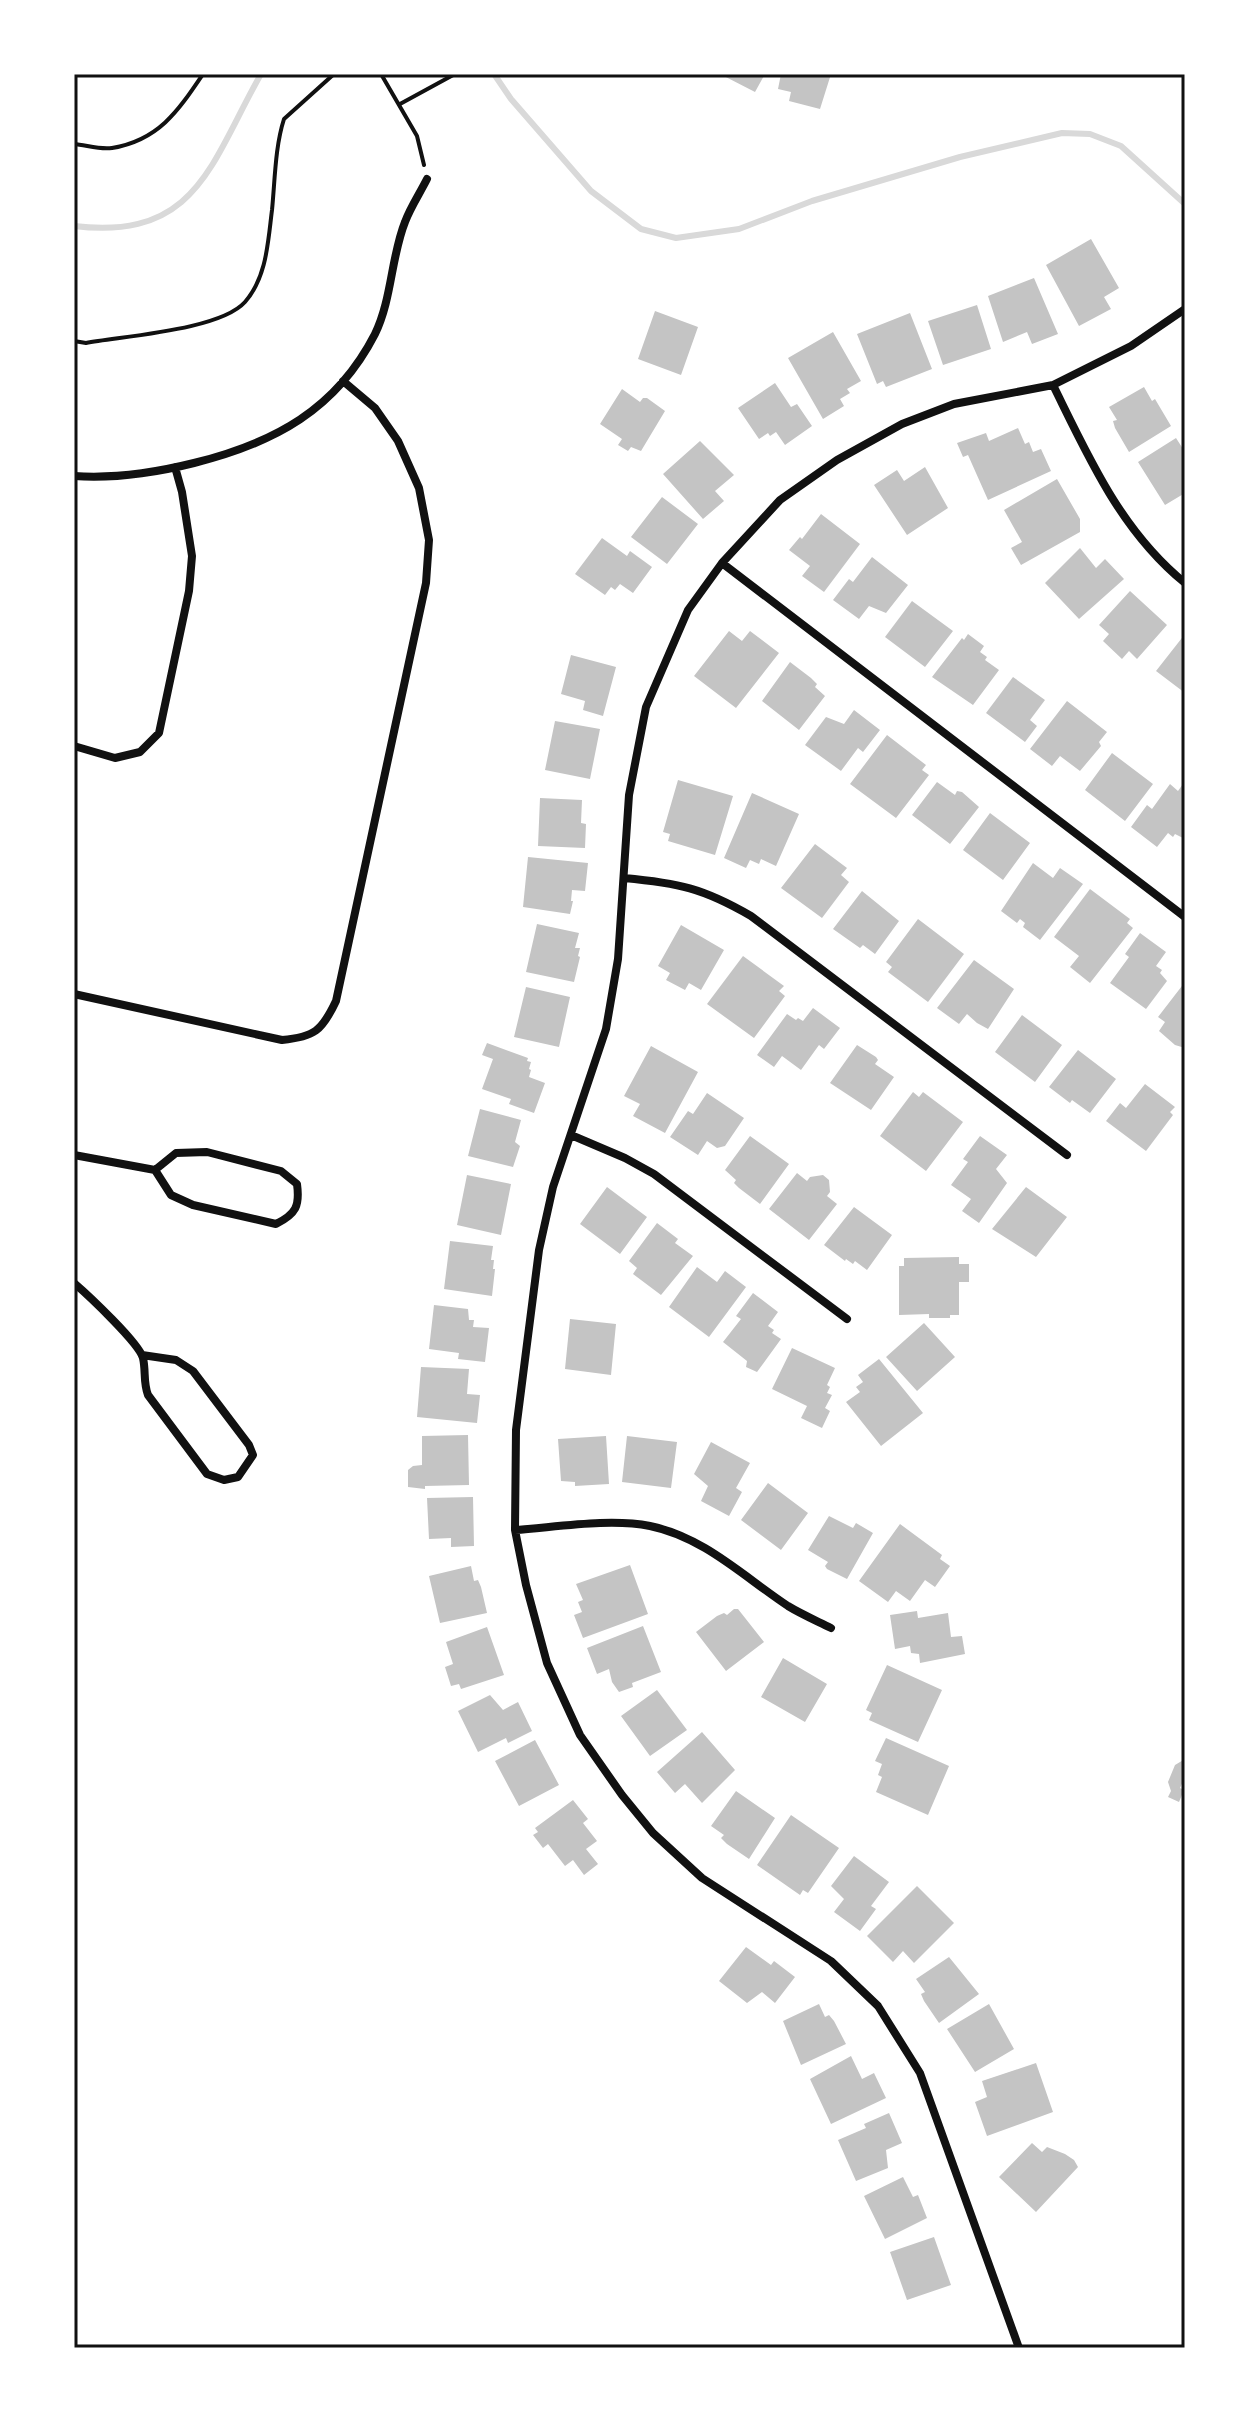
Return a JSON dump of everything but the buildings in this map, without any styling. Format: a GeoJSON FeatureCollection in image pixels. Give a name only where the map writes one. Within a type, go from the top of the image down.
{"type":"FeatureCollection","features":[{"type":"Feature","properties":{"kind":"street"},"geometry":{"type":"LineString","coordinates":[[74,476],[139,475],[231,454],[279,434],[316,409],[343,381],[375,333],[393,277],[404,224],[427,179]]}},
{"type":"Feature","properties":{"kind":"street"},"geometry":{"type":"LineString","coordinates":[[1019,2348],[920,2073],[878,2006],[831,1961],[702,1878],[653,1833],[580,1735],[547,1663],[526,1585],[515,1530],[516,1430],[539,1250],[553,1187],[606,1029],[618,959],[629,795],[646,707],[688,610],[722,563],[780,500],[837,460],[902,424],[954,404],[1053,385],[1131,346],[1185,309]]}},
{"type":"Feature","properties":{"kind":"street"},"geometry":{"type":"LineString","coordinates":[[74,994],[282,1040],[306,1038],[325,1024],[336,1001],[426,583],[429,540],[419,488],[398,441],[375,408],[343,381]]}},
{"type":"Feature","properties":{"kind":"street"},"geometry":{"type":"LineString","coordinates":[[1053,385],[1091,465],[1119,512],[1160,563],[1185,583]]}},
{"type":"Feature","properties":{"kind":"street"},"geometry":{"type":"LineString","coordinates":[[74,746],[115,758],[140,752],[159,733],[189,591],[192,556],[175,467]]}},
{"type":"Feature","properties":{"kind":"street"},"geometry":{"type":"LineString","coordinates":[[722,563],[1185,917]]}},
{"type":"Feature","properties":{"kind":"street"},"geometry":{"type":"LineString","coordinates":[[624,878],[693,888],[717,896],[751,916],[1067,1155]]}},
{"type":"Feature","properties":{"kind":"street"},"geometry":{"type":"LineString","coordinates":[[571,1135],[654,1174],[847,1319]]}},
{"type":"Feature","properties":{"kind":"street"},"geometry":{"type":"LineString","coordinates":[[74,1155],[155,1170],[171,1195],[193,1205],[276,1224],[292,1215],[299,1202],[297,1184],[281,1171],[207,1152],[176,1153],[155,1170]]}},
{"type":"Feature","properties":{"kind":"street"},"geometry":{"type":"LineString","coordinates":[[74,1283],[103,1310],[142,1355],[148,1395],[207,1474],[224,1480],[238,1477],[253,1455],[249,1445],[193,1371],[176,1360],[142,1355]]}},
{"type":"Feature","properties":{"kind":"street"},"geometry":{"type":"LineString","coordinates":[[515,1530],[625,1524],[676,1533],[704,1547],[790,1607],[831,1628]]}},
{"type":"Feature","properties":{"kind":"path"},"geometry":{"type":"LineString","coordinates":[[74,144],[110,148],[149,137],[171,118],[203,74]]}},
{"type":"Feature","properties":{"kind":"path"},"geometry":{"type":"LineString","coordinates":[[74,341],[86,343],[176,328],[222,317],[244,303],[258,280],[266,256],[284,119],[334,74]]}},
{"type":"Feature","properties":{"kind":"path"},"geometry":{"type":"LineString","coordinates":[[381,74],[419,142],[427,179]]}},
{"type":"Feature","properties":{"kind":"path"},"geometry":{"type":"LineString","coordinates":[[400,104],[455,74]]}},
{"type":"Feature","properties":{"kind":"waterway"},"geometry":{"type":"LineString","coordinates":[[74,226],[115,227],[148,221],[174,208],[195,189],[212,165],[261,74]]}},
{"type":"Feature","properties":{"kind":"waterway"},"geometry":{"type":"LineString","coordinates":[[494,74],[511,99],[591,191],[641,229],[676,238],[739,229],[812,201],[960,157],[1062,133],[1090,134],[1121,146],[1185,204]]}}]}
